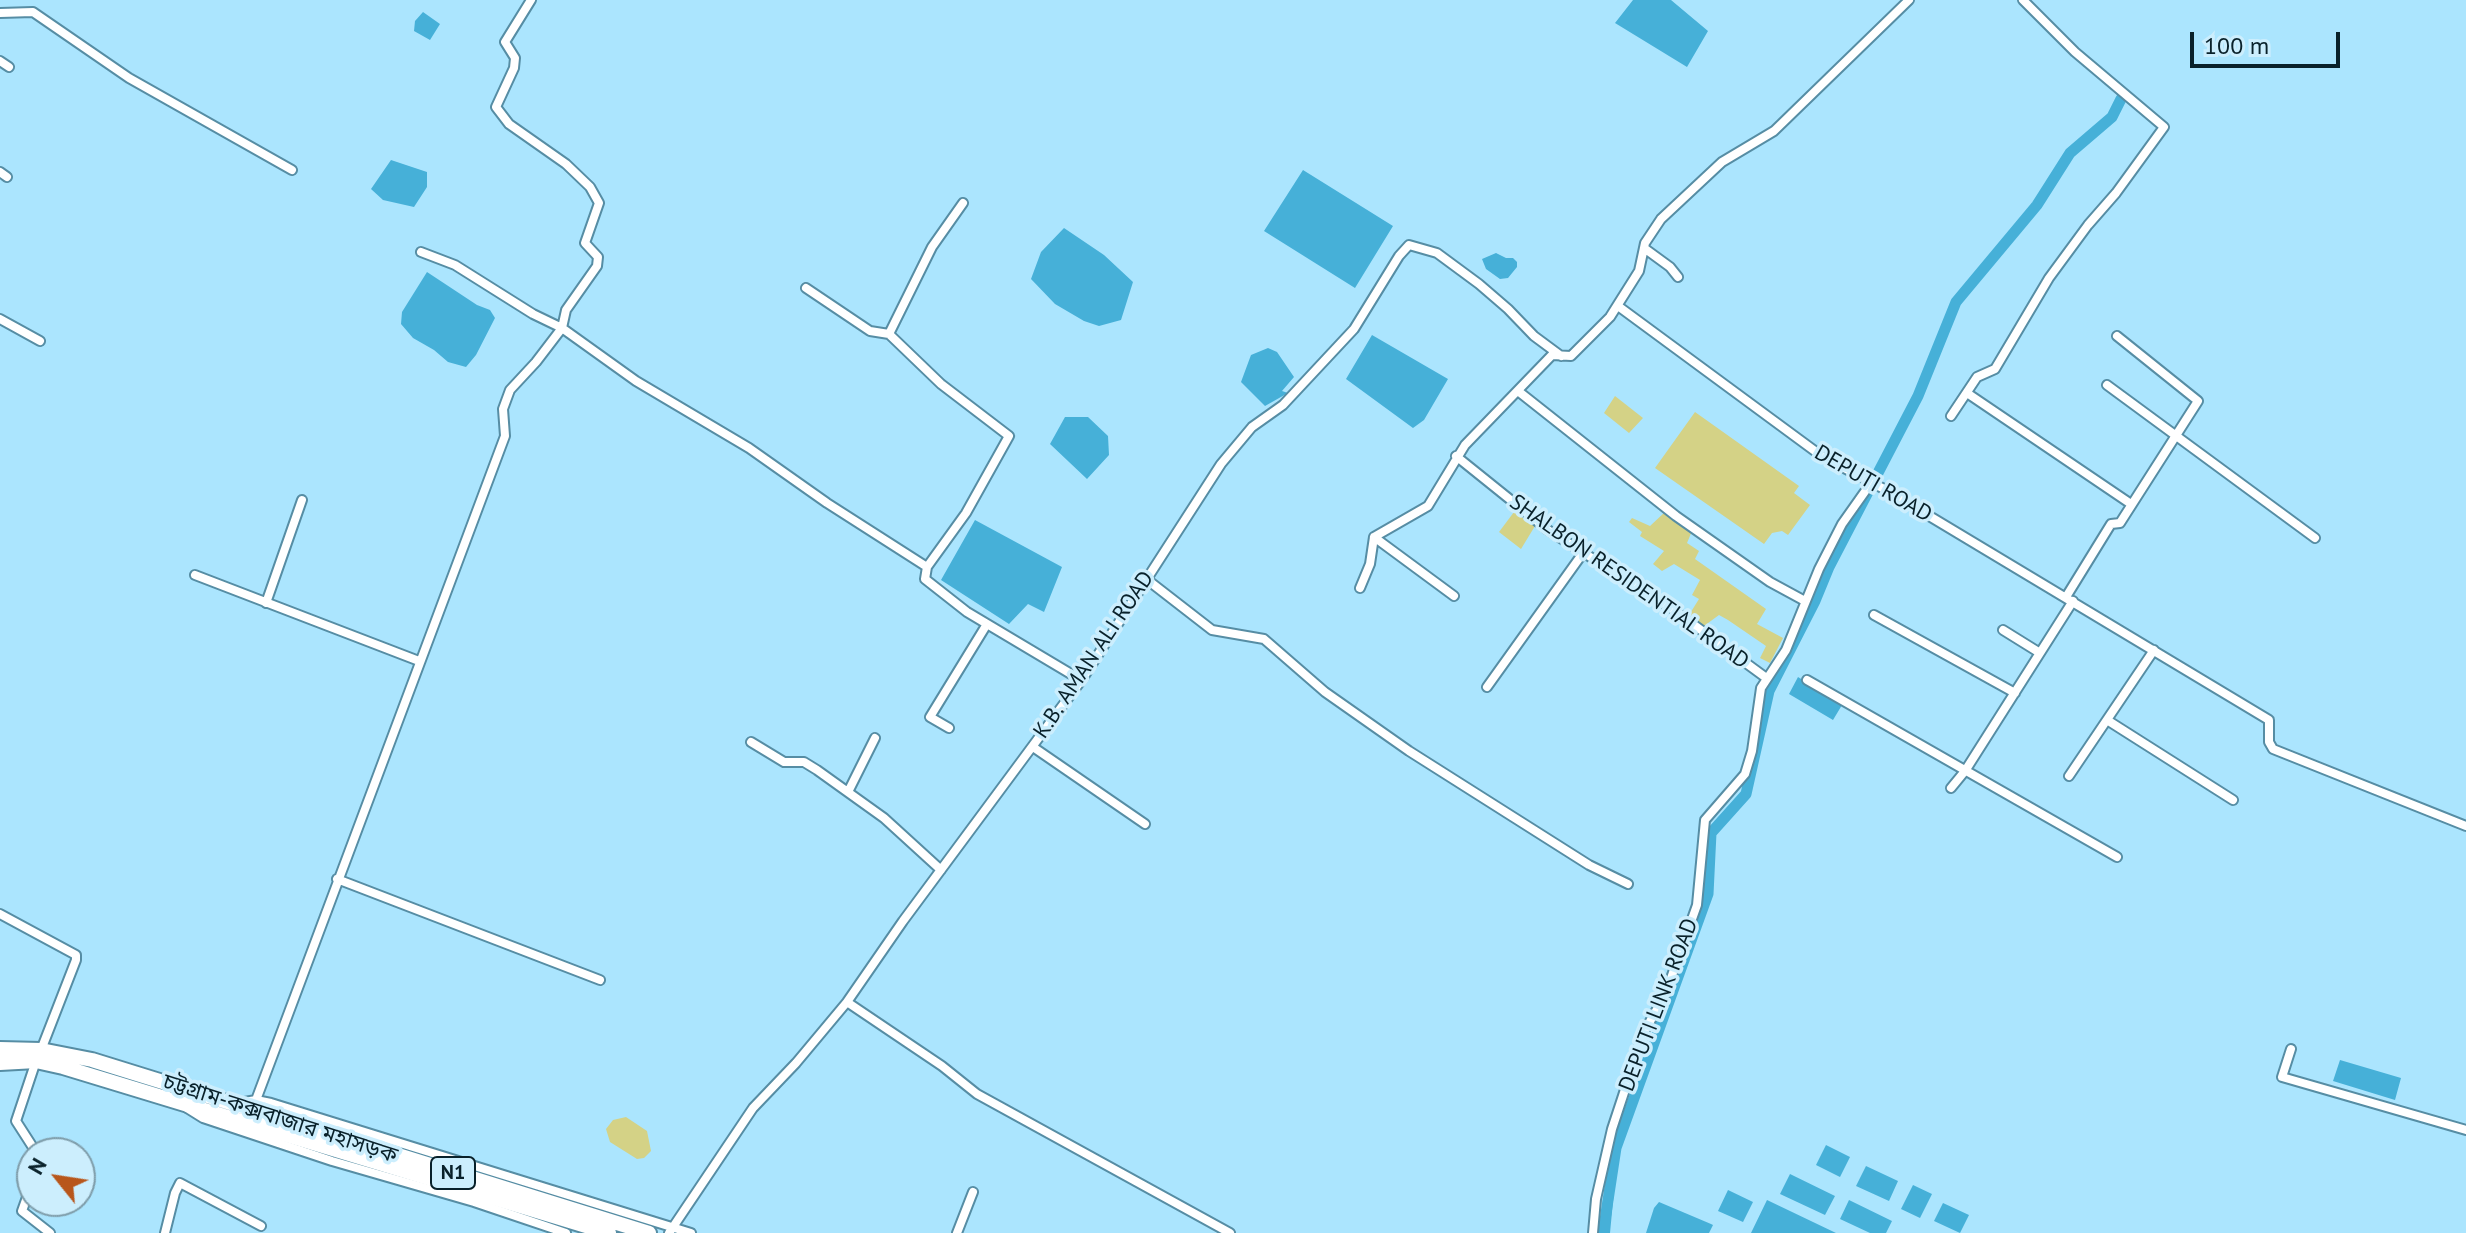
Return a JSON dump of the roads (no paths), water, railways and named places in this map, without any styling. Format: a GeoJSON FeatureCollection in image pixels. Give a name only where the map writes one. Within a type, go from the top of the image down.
{"type":"FeatureCollection","features":[{"type":"Feature","properties":{"kind":"highway","name":"চট্টগ্রাম-কক্সবাজার মহাসড়ক"},"geometry":{"type":"LineString","coordinates":[[0,1049],[38,1056],[183,1096],[609,1233]]}},
{"type":"Feature","properties":{"kind":"highway","name":"চট্টগ্রাম-কক্সবাজার মহাসড়ক"},"geometry":{"type":"LineString","coordinates":[[0,1063],[38,1056]]}},
{"type":"Feature","properties":{"kind":"highway","name":"চট্টগ্রাম-কক্সবাজার মহাসড়ক"},"geometry":{"type":"LineString","coordinates":[[183,1096],[234,1104],[649,1233]]}},
{"type":"Feature","properties":{"kind":"street"},"geometry":{"type":"LineString","coordinates":[[256,1100],[505,436],[503,409],[510,390],[562,328],[566,310],[597,266],[598,257],[585,243],[599,203],[590,187],[566,164],[509,124],[496,107],[514,68],[515,58],[505,42],[531,0]]}},
{"type":"Feature","properties":{"kind":"street"},"geometry":{"type":"LineString","coordinates":[[1374,537],[1428,506],[1456,456],[1552,355],[1571,356],[1583,346],[1618,306],[1639,271],[1644,248],[1661,219],[1722,162],[1774,131],[1909,0]]}},
{"type":"Feature","properties":{"kind":"street"},"geometry":{"type":"LineString","coordinates":[[1951,416],[1977,377],[1995,369],[2049,278],[2164,127],[2075,52],[2023,0]]}},
{"type":"Feature","properties":{"kind":"street"},"geometry":{"type":"LineString","coordinates":[[0,13],[33,12],[129,78],[292,170]]}},
{"type":"Feature","properties":{"kind":"street"},"geometry":{"type":"LineString","coordinates":[[889,334],[932,247],[963,203]]}},
{"type":"Feature","properties":{"kind":"street","name":"K.B. AMAN ALI ROAD"},"geometry":{"type":"LineString","coordinates":[[672,1230],[683,1209],[753,1108],[847,1002],[1083,678],[1221,464],[1252,427],[1283,405],[1354,329],[1409,245],[1437,253],[1479,284],[1534,336],[1561,356]]}},
{"type":"Feature","properties":{"kind":"street"},"geometry":{"type":"LineString","coordinates":[[1644,248],[1670,267],[1678,277]]}},
{"type":"Feature","properties":{"kind":"street"},"geometry":{"type":"LineString","coordinates":[[421,252],[455,265],[533,314],[562,328],[636,381],[749,448],[927,567]]}},
{"type":"Feature","properties":{"kind":"street"},"geometry":{"type":"LineString","coordinates":[[806,288],[870,331],[889,334],[941,384],[1009,436],[966,513],[927,567],[925,579],[987,624],[1083,678]]}},
{"type":"Feature","properties":{"kind":"street","name":"DEPUTI ROAD"},"geometry":{"type":"LineString","coordinates":[[1618,306],[1823,457],[2070,599],[2269,720],[2269,742],[2273,749],[2466,826]]}},
{"type":"Feature","properties":{"kind":"street"},"geometry":{"type":"LineString","coordinates":[[0,319],[40,341]]}},
{"type":"Feature","properties":{"kind":"street"},"geometry":{"type":"LineString","coordinates":[[1951,788],[2040,653],[2111,524],[2120,523],[2198,401],[2117,336]]}},
{"type":"Feature","properties":{"kind":"street"},"geometry":{"type":"LineString","coordinates":[[2107,385],[2315,538]]}},
{"type":"Feature","properties":{"kind":"street"},"geometry":{"type":"LineString","coordinates":[[1518,391],[1654,499],[1755,572],[1805,601]]}},
{"type":"Feature","properties":{"kind":"street"},"geometry":{"type":"LineString","coordinates":[[1967,393],[2131,504]]}},
{"type":"Feature","properties":{"kind":"street","name":"SHALBON RESIDENTIAL ROAD"},"geometry":{"type":"LineString","coordinates":[[1456,456],[1548,530],[1675,611],[1765,677]]}},
{"type":"Feature","properties":{"kind":"street","name":"DEPUTI LINK ROAD"},"geometry":{"type":"LineString","coordinates":[[1593,1233],[1596,1199],[1612,1129],[1644,1032],[1665,995],[1697,905],[1705,820],[1745,774],[1752,751],[1761,688],[1786,650],[1805,601],[1842,524],[1871,483]]}},
{"type":"Feature","properties":{"kind":"street"},"geometry":{"type":"LineString","coordinates":[[266,603],[302,500]]}},
{"type":"Feature","properties":{"kind":"street"},"geometry":{"type":"LineString","coordinates":[[1360,588],[1370,564],[1374,537]]}},
{"type":"Feature","properties":{"kind":"street"},"geometry":{"type":"LineString","coordinates":[[1374,537],[1454,596]]}},
{"type":"Feature","properties":{"kind":"street"},"geometry":{"type":"LineString","coordinates":[[1487,687],[1583,553]]}},
{"type":"Feature","properties":{"kind":"street"},"geometry":{"type":"LineString","coordinates":[[195,575],[419,661]]}},
{"type":"Feature","properties":{"kind":"street"},"geometry":{"type":"LineString","coordinates":[[1145,578],[1212,630],[1264,639],[1325,692],[1409,751],[1589,865],[1628,884]]}},
{"type":"Feature","properties":{"kind":"street"},"geometry":{"type":"LineString","coordinates":[[1874,615],[2015,693]]}},
{"type":"Feature","properties":{"kind":"street"},"geometry":{"type":"LineString","coordinates":[[949,728],[930,717],[987,624]]}},
{"type":"Feature","properties":{"kind":"street"},"geometry":{"type":"LineString","coordinates":[[2003,630],[2040,653]]}},
{"type":"Feature","properties":{"kind":"street"},"geometry":{"type":"LineString","coordinates":[[2069,776],[2154,650]]}},
{"type":"Feature","properties":{"kind":"street"},"geometry":{"type":"LineString","coordinates":[[1807,680],[2117,857]]}},
{"type":"Feature","properties":{"kind":"street"},"geometry":{"type":"LineString","coordinates":[[2107,720],[2233,800]]}},
{"type":"Feature","properties":{"kind":"street"},"geometry":{"type":"LineString","coordinates":[[848,792],[875,738]]}},
{"type":"Feature","properties":{"kind":"street"},"geometry":{"type":"LineString","coordinates":[[751,742],[784,762],[804,762],[884,818],[941,870]]}},
{"type":"Feature","properties":{"kind":"street"},"geometry":{"type":"LineString","coordinates":[[1033,747],[1145,824]]}},
{"type":"Feature","properties":{"kind":"street"},"geometry":{"type":"LineString","coordinates":[[337,879],[600,980]]}},
{"type":"Feature","properties":{"kind":"street"},"geometry":{"type":"LineString","coordinates":[[0,914],[76,955],[16,1121],[26,1137]]}},
{"type":"Feature","properties":{"kind":"street"},"geometry":{"type":"LineString","coordinates":[[847,1002],[942,1066],[977,1094],[1230,1233]]}},
{"type":"Feature","properties":{"kind":"street"},"geometry":{"type":"LineString","coordinates":[[2291,1049],[2282,1077],[2466,1130]]}},
{"type":"Feature","properties":{"kind":"street"},"geometry":{"type":"LineString","coordinates":[[183,1096],[203,1118],[566,1233]]}},
{"type":"Feature","properties":{"kind":"street"},"geometry":{"type":"LineString","coordinates":[[234,1104],[256,1100],[672,1230],[691,1233]]}},
{"type":"Feature","properties":{"kind":"street"},"geometry":{"type":"LineString","coordinates":[[165,1233],[180,1183],[261,1226]]}},
{"type":"Feature","properties":{"kind":"street"},"geometry":{"type":"LineString","coordinates":[[957,1233],[973,1192]]}},
{"type":"Feature","properties":{"kind":"street"},"geometry":{"type":"LineString","coordinates":[[30,1217],[50,1233]]}},
{"type":"Feature","properties":{"kind":"water"},"geometry":{"type":"Polygon","coordinates":[[[1633,0],[1671,0],[1708,31],[1687,67],[1615,23],[1633,0]]]}},
{"type":"Feature","properties":{"kind":"water"},"geometry":{"type":"Polygon","coordinates":[[[423,12],[440,24],[430,40],[414,31],[415,21],[423,12]]]}},
{"type":"Feature","properties":{"kind":"water"},"geometry":{"type":"Polygon","coordinates":[[[391,160],[427,172],[427,187],[414,207],[383,200],[371,189],[391,160]]]}},
{"type":"Feature","properties":{"kind":"water"},"geometry":{"type":"Polygon","coordinates":[[[1303,170],[1393,226],[1355,288],[1264,231],[1303,170]]]}},
{"type":"Feature","properties":{"kind":"water"},"geometry":{"type":"Polygon","coordinates":[[[1064,228],[1104,255],[1133,282],[1121,320],[1099,326],[1084,321],[1055,304],[1031,279],[1041,252],[1064,228]]]}},
{"type":"Feature","properties":{"kind":"water"},"geometry":{"type":"Polygon","coordinates":[[[1496,253],[1517,262],[1517,267],[1508,278],[1500,279],[1486,269],[1482,259],[1496,253]]]}},
{"type":"Feature","properties":{"kind":"water"},"geometry":{"type":"Polygon","coordinates":[[[427,272],[477,305],[490,310],[495,318],[476,355],[466,367],[448,362],[413,338],[401,324],[402,312],[427,272]]]}},
{"type":"Feature","properties":{"kind":"water"},"geometry":{"type":"Polygon","coordinates":[[[1372,335],[1448,379],[1424,420],[1413,428],[1346,379],[1372,335]]]}},
{"type":"Feature","properties":{"kind":"water"},"geometry":{"type":"Polygon","coordinates":[[[1268,348],[1277,352],[1294,377],[1282,391],[1288,393],[1265,406],[1241,382],[1251,355],[1268,348]]]}},
{"type":"Feature","properties":{"kind":"water"},"geometry":{"type":"Polygon","coordinates":[[[1065,417],[1088,417],[1108,436],[1109,455],[1087,479],[1050,444],[1065,417]]]}},
{"type":"Feature","properties":{"kind":"water"},"geometry":{"type":"Polygon","coordinates":[[[975,520],[1062,567],[1044,612],[1028,604],[1009,624],[941,580],[975,520]]]}},
{"type":"Feature","properties":{"kind":"water"},"geometry":{"type":"Polygon","coordinates":[[[1798,677],[1842,705],[1833,720],[1789,694],[1798,677]]]}},
{"type":"Feature","properties":{"kind":"water"},"geometry":{"type":"Polygon","coordinates":[[[2340,1060],[2401,1078],[2395,1100],[2333,1081],[2340,1060]]]}},
{"type":"Feature","properties":{"kind":"water"},"geometry":{"type":"Polygon","coordinates":[[[1826,1145],[1850,1157],[1840,1177],[1816,1165],[1826,1145]]]}},
{"type":"Feature","properties":{"kind":"water"},"geometry":{"type":"Polygon","coordinates":[[[1866,1166],[1898,1181],[1889,1201],[1856,1186],[1866,1166]]]}},
{"type":"Feature","properties":{"kind":"water"},"geometry":{"type":"Polygon","coordinates":[[[1790,1174],[1835,1196],[1825,1215],[1780,1194],[1790,1174]]]}},
{"type":"Feature","properties":{"kind":"water"},"geometry":{"type":"Polygon","coordinates":[[[1913,1185],[1932,1194],[1920,1218],[1901,1209],[1913,1185]]]}},
{"type":"Feature","properties":{"kind":"water"},"geometry":{"type":"Polygon","coordinates":[[[1728,1190],[1753,1202],[1743,1222],[1718,1211],[1728,1190]]]}},
{"type":"Feature","properties":{"kind":"water"},"geometry":{"type":"Polygon","coordinates":[[[1614,1191],[1610,1233],[1599,1233],[1605,1192],[1614,1191]]]}},
{"type":"Feature","properties":{"kind":"water"},"geometry":{"type":"Polygon","coordinates":[[[1767,1200],[1836,1233],[1751,1233],[1767,1200]]]}},
{"type":"Feature","properties":{"kind":"water"},"geometry":{"type":"Polygon","coordinates":[[[1849,1200],[1892,1221],[1886,1233],[1870,1233],[1840,1219],[1849,1200]]]}},
{"type":"Feature","properties":{"kind":"water"},"geometry":{"type":"Polygon","coordinates":[[[1659,1202],[1713,1225],[1709,1233],[1646,1233],[1659,1202]]]}},
{"type":"Feature","properties":{"kind":"water"},"geometry":{"type":"Polygon","coordinates":[[[1943,1203],[1969,1215],[1960,1233],[1934,1221],[1943,1203]]]}},
{"type":"Feature","properties":{"kind":"waterway"},"geometry":{"type":"LineString","coordinates":[[1603,1233],[1616,1148],[1708,894],[1711,833],[1746,794],[1769,691],[1918,396],[1956,302],[2037,205],[2070,153],[2112,117],[2121,99]]}}]}
